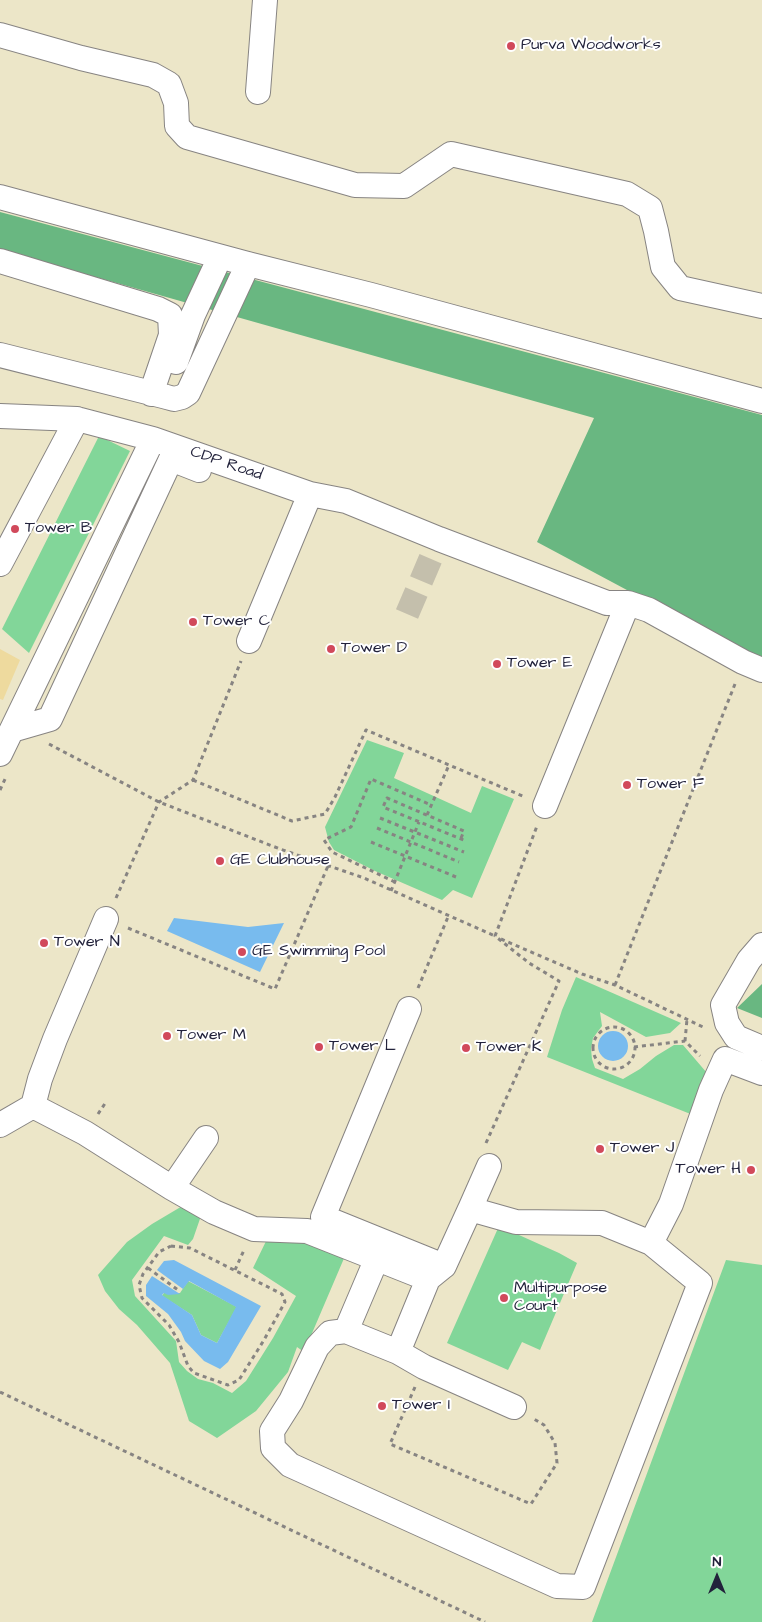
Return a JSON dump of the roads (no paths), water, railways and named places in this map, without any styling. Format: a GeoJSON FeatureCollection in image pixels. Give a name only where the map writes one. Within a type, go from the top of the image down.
{"type":"FeatureCollection","features":[{"type":"Feature","properties":{"kind":"street"},"geometry":{"type":"LineString","coordinates":[[258,92],[265,0]]}},
{"type":"Feature","properties":{"kind":"street"},"geometry":{"type":"LineString","coordinates":[[0,35],[80,58],[153,75],[169,84],[176,103],[177,126],[187,137],[355,185],[404,186],[451,154],[627,194],[650,208],[664,267],[680,288],[762,306]]}},
{"type":"Feature","properties":{"kind":"street"},"geometry":{"type":"LineString","coordinates":[[0,197],[762,401]]}},
{"type":"Feature","properties":{"kind":"street"},"geometry":{"type":"LineString","coordinates":[[157,395],[220,257]]}},
{"type":"Feature","properties":{"kind":"street"},"geometry":{"type":"LineString","coordinates":[[0,261],[158,309],[170,315],[171,334],[157,395]]}},
{"type":"Feature","properties":{"kind":"street"},"geometry":{"type":"LineString","coordinates":[[0,355],[174,399],[182,397],[188,393],[248,264]]}},
{"type":"Feature","properties":{"kind":"street","name":"CDP Road"},"geometry":{"type":"LineString","coordinates":[[0,416],[77,419],[154,439],[310,494],[346,501],[439,539],[607,603],[628,604],[649,610],[753,666]]}},
{"type":"Feature","properties":{"kind":"street"},"geometry":{"type":"LineString","coordinates":[[0,564],[77,419]]}},
{"type":"Feature","properties":{"kind":"street"},"geometry":{"type":"LineString","coordinates":[[0,754],[154,439]]}},
{"type":"Feature","properties":{"kind":"street"},"geometry":{"type":"LineString","coordinates":[[12,730],[50,719],[172,459],[227,482],[275,499],[310,494]]}},
{"type":"Feature","properties":{"kind":"street"},"geometry":{"type":"LineString","coordinates":[[249,641],[310,494]]}},
{"type":"Feature","properties":{"kind":"street"},"geometry":{"type":"LineString","coordinates":[[545,806],[628,604]]}},
{"type":"Feature","properties":{"kind":"street"},"geometry":{"type":"LineString","coordinates":[[0,1125],[33,1106],[40,1079],[55,1039],[106,919]]}},
{"type":"Feature","properties":{"kind":"street"},"geometry":{"type":"LineString","coordinates":[[762,945],[749,960],[723,1005],[727,1023],[736,1037],[762,1048]]}},
{"type":"Feature","properties":{"kind":"street"},"geometry":{"type":"LineString","coordinates":[[410,1009],[323,1217],[436,1273]]}},
{"type":"Feature","properties":{"kind":"street"},"geometry":{"type":"LineString","coordinates":[[651,1243],[670,1204],[711,1090],[726,1059],[762,1073]]}},
{"type":"Feature","properties":{"kind":"street"},"geometry":{"type":"LineString","coordinates":[[33,1106],[85,1133],[214,1212],[254,1229],[307,1231],[376,1258],[436,1273]]}},
{"type":"Feature","properties":{"kind":"street"},"geometry":{"type":"LineString","coordinates":[[172,1188],[206,1138]]}},
{"type":"Feature","properties":{"kind":"street"},"geometry":{"type":"LineString","coordinates":[[398,1352],[436,1273],[470,1209],[486,1157]]}},
{"type":"Feature","properties":{"kind":"street"},"geometry":{"type":"LineString","coordinates":[[470,1209],[516,1222],[602,1223],[651,1243],[700,1283],[583,1587],[557,1586],[539,1578],[290,1465],[273,1448],[272,1431],[292,1401],[316,1347],[330,1334],[346,1331],[398,1352],[424,1367],[514,1407]]}},
{"type":"Feature","properties":{"kind":"street"},"geometry":{"type":"LineString","coordinates":[[346,1331],[376,1258]]}},
{"type":"Feature","properties":{"kind":"water","name":"GE Swimming Pool"},"geometry":{"type":"Polygon","coordinates":[[[174,918],[248,927],[284,923],[260,972],[167,931],[174,918]]]}},
{"type":"Feature","properties":{"kind":"water"},"geometry":{"type":"Polygon","coordinates":[[[613,1031],[624,1035],[628,1046],[624,1057],[613,1061],[602,1057],[598,1046],[602,1035],[613,1031]]]}},
{"type":"Feature","properties":{"kind":"water"},"geometry":{"type":"Polygon","coordinates":[[[174,1260],[261,1306],[228,1362],[220,1369],[204,1361],[185,1341],[168,1314],[146,1296],[146,1285],[152,1276],[180,1294],[168,1295],[164,1293],[162,1295],[192,1315],[201,1335],[217,1343],[236,1307],[189,1281],[183,1289],[157,1270],[164,1261],[174,1260]]]}},
{"type":"Feature","properties":{"kind":"tunnel"},"geometry":{"type":"LineString","coordinates":[[407,614],[439,539]]}},
{"type":"Feature","properties":{"kind":"place","name":"Purva Woodworks"},"geometry":{"type":"Point","coordinates":[511,46]}},
{"type":"Feature","properties":{"kind":"place","name":"Tower B"},"geometry":{"type":"Point","coordinates":[15,529]}},
{"type":"Feature","properties":{"kind":"place","name":"Tower C"},"geometry":{"type":"Point","coordinates":[193,622]}},
{"type":"Feature","properties":{"kind":"place","name":"Tower D"},"geometry":{"type":"Point","coordinates":[331,649]}},
{"type":"Feature","properties":{"kind":"place","name":"Tower E"},"geometry":{"type":"Point","coordinates":[497,664]}},
{"type":"Feature","properties":{"kind":"place","name":"Tower F"},"geometry":{"type":"Point","coordinates":[627,785]}},
{"type":"Feature","properties":{"kind":"place","name":"GE Clubhouse"},"geometry":{"type":"Point","coordinates":[220,861]}},
{"type":"Feature","properties":{"kind":"place","name":"Tower N"},"geometry":{"type":"Point","coordinates":[44,943]}},
{"type":"Feature","properties":{"kind":"place","name":"GE Swimming Pool"},"geometry":{"type":"Point","coordinates":[242,952]}},
{"type":"Feature","properties":{"kind":"place","name":"Tower M"},"geometry":{"type":"Point","coordinates":[167,1036]}},
{"type":"Feature","properties":{"kind":"place","name":"Tower L"},"geometry":{"type":"Point","coordinates":[319,1047]}},
{"type":"Feature","properties":{"kind":"place","name":"Tower K"},"geometry":{"type":"Point","coordinates":[466,1048]}},
{"type":"Feature","properties":{"kind":"place","name":"Tower J"},"geometry":{"type":"Point","coordinates":[600,1149]}},
{"type":"Feature","properties":{"kind":"place","name":"Tower H"},"geometry":{"type":"Point","coordinates":[751,1170]}},
{"type":"Feature","properties":{"kind":"place","name":"Multipurpose Court"},"geometry":{"type":"Point","coordinates":[504,1298]}},
{"type":"Feature","properties":{"kind":"place","name":"Tower I"},"geometry":{"type":"Point","coordinates":[382,1406]}}]}
